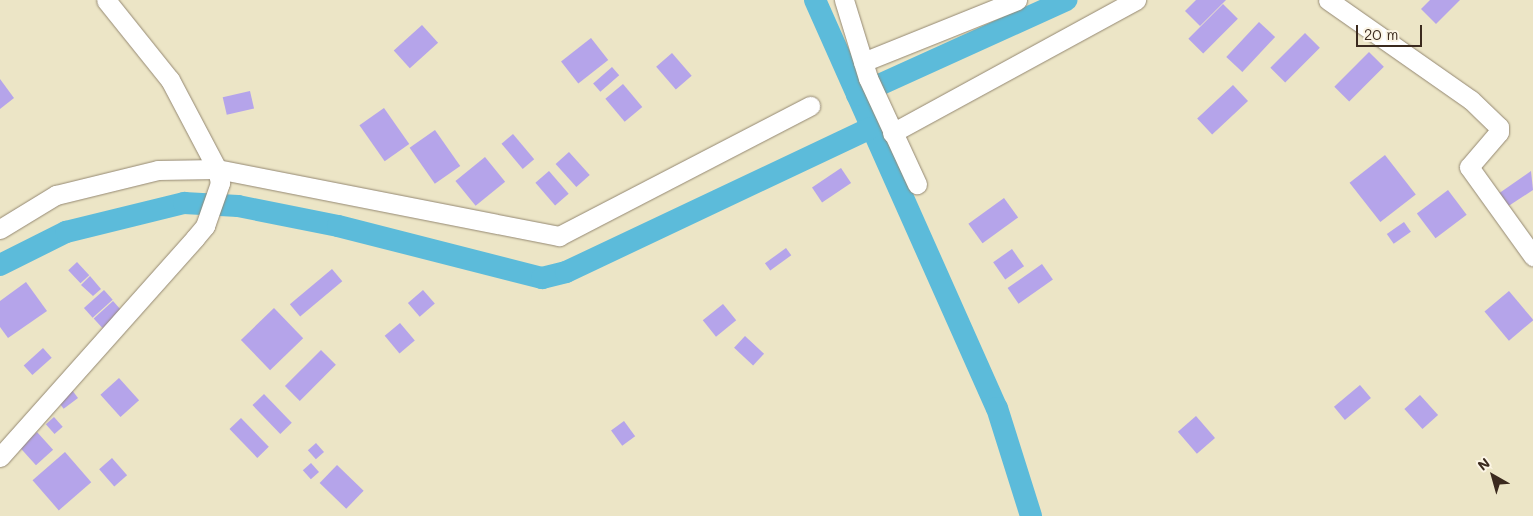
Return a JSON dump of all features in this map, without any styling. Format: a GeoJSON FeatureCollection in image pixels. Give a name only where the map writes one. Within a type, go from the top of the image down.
{"type":"FeatureCollection","features":[{"type":"Feature","properties":{"kind":"street"},"geometry":{"type":"LineString","coordinates":[[0,457],[205,226],[218,176],[170,80],[106,0]]}},
{"type":"Feature","properties":{"kind":"street"},"geometry":{"type":"LineString","coordinates":[[844,0],[866,70],[892,133],[917,184]]}},
{"type":"Feature","properties":{"kind":"street"},"geometry":{"type":"LineString","coordinates":[[866,70],[1017,0]]}},
{"type":"Feature","properties":{"kind":"street"},"geometry":{"type":"LineString","coordinates":[[892,133],[1136,0]]}},
{"type":"Feature","properties":{"kind":"street"},"geometry":{"type":"LineString","coordinates":[[1328,0],[1471,100],[1499,127],[1500,132],[1469,167],[1533,256]]}},
{"type":"Feature","properties":{"kind":"street"},"geometry":{"type":"LineString","coordinates":[[0,229],[56,195],[158,170],[218,176],[559,236],[810,106]]}},
{"type":"Feature","properties":{"kind":"building"},"geometry":{"type":"Polygon","coordinates":[[[1196,0],[1226,0],[1200,26],[1185,11],[1196,0]]]}},
{"type":"Feature","properties":{"kind":"building"},"geometry":{"type":"Polygon","coordinates":[[[1430,0],[1460,0],[1436,24],[1421,9],[1430,0]]]}},
{"type":"Feature","properties":{"kind":"building"},"geometry":{"type":"Polygon","coordinates":[[[1223,4],[1238,19],[1203,53],[1188,39],[1223,4]]]}},
{"type":"Feature","properties":{"kind":"building"},"geometry":{"type":"Polygon","coordinates":[[[1259,22],[1275,37],[1242,72],[1226,57],[1259,22]]]}},
{"type":"Feature","properties":{"kind":"building"},"geometry":{"type":"Polygon","coordinates":[[[422,25],[438,43],[410,68],[394,50],[422,25]]]}},
{"type":"Feature","properties":{"kind":"building"},"geometry":{"type":"Polygon","coordinates":[[[1305,33],[1320,48],[1285,82],[1270,68],[1305,33]]]}},
{"type":"Feature","properties":{"kind":"building"},"geometry":{"type":"Polygon","coordinates":[[[591,38],[608,60],[578,83],[561,61],[591,38]]]}},
{"type":"Feature","properties":{"kind":"building"},"geometry":{"type":"Polygon","coordinates":[[[1369,52],[1384,67],[1349,101],[1334,87],[1369,52]]]}},
{"type":"Feature","properties":{"kind":"building"},"geometry":{"type":"Polygon","coordinates":[[[672,53],[692,76],[676,89],[656,67],[672,53]]]}},
{"type":"Feature","properties":{"kind":"building"},"geometry":{"type":"Polygon","coordinates":[[[612,67],[619,75],[600,92],[593,83],[612,67]]]}},
{"type":"Feature","properties":{"kind":"building"},"geometry":{"type":"Polygon","coordinates":[[[0,79],[14,98],[0,109],[0,79]]]}},
{"type":"Feature","properties":{"kind":"building"},"geometry":{"type":"Polygon","coordinates":[[[623,84],[642,107],[625,122],[605,99],[623,84]]]}},
{"type":"Feature","properties":{"kind":"building"},"geometry":{"type":"Polygon","coordinates":[[[1233,85],[1248,101],[1212,135],[1197,118],[1233,85]]]}},
{"type":"Feature","properties":{"kind":"building"},"geometry":{"type":"Polygon","coordinates":[[[250,91],[254,109],[227,115],[223,97],[250,91]]]}},
{"type":"Feature","properties":{"kind":"building"},"geometry":{"type":"Polygon","coordinates":[[[384,108],[409,144],[385,161],[359,125],[384,108]]]}},
{"type":"Feature","properties":{"kind":"building"},"geometry":{"type":"Polygon","coordinates":[[[435,130],[460,166],[435,184],[410,148],[435,130]]]}},
{"type":"Feature","properties":{"kind":"building"},"geometry":{"type":"Polygon","coordinates":[[[513,134],[534,159],[523,169],[502,144],[513,134]]]}},
{"type":"Feature","properties":{"kind":"building"},"geometry":{"type":"Polygon","coordinates":[[[569,152],[590,175],[576,187],[556,164],[569,152]]]}},
{"type":"Feature","properties":{"kind":"building"},"geometry":{"type":"Polygon","coordinates":[[[1385,155],[1416,194],[1380,222],[1350,183],[1385,155]]]}},
{"type":"Feature","properties":{"kind":"building"},"geometry":{"type":"Polygon","coordinates":[[[485,157],[505,182],[476,206],[455,181],[485,157]]]}},
{"type":"Feature","properties":{"kind":"building"},"geometry":{"type":"Polygon","coordinates":[[[841,168],[851,183],[822,202],[812,188],[841,168]]]}},
{"type":"Feature","properties":{"kind":"building"},"geometry":{"type":"Polygon","coordinates":[[[549,171],[569,194],[555,205],[535,183],[549,171]]]}},
{"type":"Feature","properties":{"kind":"building"},"geometry":{"type":"Polygon","coordinates":[[[1531,171],[1533,190],[1507,207],[1498,194],[1531,171]]]}},
{"type":"Feature","properties":{"kind":"building"},"geometry":{"type":"Polygon","coordinates":[[[1448,190],[1467,215],[1436,238],[1417,213],[1448,190]]]}},
{"type":"Feature","properties":{"kind":"building"},"geometry":{"type":"Polygon","coordinates":[[[1004,198],[1018,217],[983,243],[968,224],[1004,198]]]}},
{"type":"Feature","properties":{"kind":"building"},"geometry":{"type":"Polygon","coordinates":[[[1404,222],[1411,232],[1394,244],[1387,234],[1404,222]]]}},
{"type":"Feature","properties":{"kind":"building"},"geometry":{"type":"Polygon","coordinates":[[[786,248],[791,255],[770,271],[765,263],[786,248]]]}},
{"type":"Feature","properties":{"kind":"building"},"geometry":{"type":"Polygon","coordinates":[[[1012,249],[1024,266],[1005,279],[993,262],[1012,249]]]}},
{"type":"Feature","properties":{"kind":"building"},"geometry":{"type":"Polygon","coordinates":[[[77,262],[89,275],[80,283],[68,270],[77,262]]]}},
{"type":"Feature","properties":{"kind":"building"},"geometry":{"type":"Polygon","coordinates":[[[1042,264],[1053,280],[1018,304],[1008,288],[1042,264]]]}},
{"type":"Feature","properties":{"kind":"building"},"geometry":{"type":"Polygon","coordinates":[[[332,269],[342,281],[300,317],[290,304],[332,269]]]}},
{"type":"Feature","properties":{"kind":"building"},"geometry":{"type":"Polygon","coordinates":[[[90,276],[101,289],[93,296],[81,285],[90,276]]]}},
{"type":"Feature","properties":{"kind":"building"},"geometry":{"type":"Polygon","coordinates":[[[26,282],[47,311],[8,338],[0,327],[0,301],[26,282]]]}},
{"type":"Feature","properties":{"kind":"building"},"geometry":{"type":"Polygon","coordinates":[[[104,290],[113,300],[93,318],[84,308],[104,290]]]}},
{"type":"Feature","properties":{"kind":"building"},"geometry":{"type":"Polygon","coordinates":[[[423,290],[435,304],[420,317],[408,303],[423,290]]]}},
{"type":"Feature","properties":{"kind":"building"},"geometry":{"type":"Polygon","coordinates":[[[1509,291],[1533,320],[1509,341],[1484,312],[1509,291]]]}},
{"type":"Feature","properties":{"kind":"building"},"geometry":{"type":"Polygon","coordinates":[[[113,301],[122,311],[102,328],[94,318],[113,301]]]}},
{"type":"Feature","properties":{"kind":"building"},"geometry":{"type":"Polygon","coordinates":[[[723,304],[736,320],[716,337],[703,320],[723,304]]]}},
{"type":"Feature","properties":{"kind":"building"},"geometry":{"type":"Polygon","coordinates":[[[274,308],[303,338],[270,370],[241,340],[274,308]]]}},
{"type":"Feature","properties":{"kind":"building"},"geometry":{"type":"Polygon","coordinates":[[[400,323],[415,341],[399,353],[385,336],[400,323]]]}},
{"type":"Feature","properties":{"kind":"building"},"geometry":{"type":"Polygon","coordinates":[[[745,336],[764,354],[753,365],[734,348],[745,336]]]}},
{"type":"Feature","properties":{"kind":"building"},"geometry":{"type":"Polygon","coordinates":[[[43,348],[52,358],[32,375],[24,365],[43,348]]]}},
{"type":"Feature","properties":{"kind":"building"},"geometry":{"type":"Polygon","coordinates":[[[321,350],[336,365],[300,401],[285,386],[321,350]]]}},
{"type":"Feature","properties":{"kind":"building"},"geometry":{"type":"Polygon","coordinates":[[[119,378],[139,400],[120,417],[100,395],[119,378]]]}},
{"type":"Feature","properties":{"kind":"building"},"geometry":{"type":"Polygon","coordinates":[[[1360,385],[1371,398],[1345,420],[1334,407],[1360,385]]]}},
{"type":"Feature","properties":{"kind":"building"},"geometry":{"type":"Polygon","coordinates":[[[72,390],[78,398],[64,409],[58,401],[72,390]]]}},
{"type":"Feature","properties":{"kind":"building"},"geometry":{"type":"Polygon","coordinates":[[[264,394],[292,423],[280,434],[252,405],[264,394]]]}},
{"type":"Feature","properties":{"kind":"building"},"geometry":{"type":"Polygon","coordinates":[[[1420,395],[1438,415],[1422,429],[1404,409],[1420,395]]]}},
{"type":"Feature","properties":{"kind":"building"},"geometry":{"type":"Polygon","coordinates":[[[1196,416],[1215,438],[1197,454],[1178,432],[1196,416]]]}},
{"type":"Feature","properties":{"kind":"building"},"geometry":{"type":"Polygon","coordinates":[[[54,417],[63,427],[55,434],[46,424],[54,417]]]}},
{"type":"Feature","properties":{"kind":"building"},"geometry":{"type":"Polygon","coordinates":[[[241,418],[269,447],[257,458],[229,429],[241,418]]]}},
{"type":"Feature","properties":{"kind":"building"},"geometry":{"type":"Polygon","coordinates":[[[624,421],[635,436],[622,446],[611,430],[624,421]]]}},
{"type":"Feature","properties":{"kind":"building"},"geometry":{"type":"Polygon","coordinates":[[[37,432],[53,450],[36,465],[20,447],[37,432]]]}},
{"type":"Feature","properties":{"kind":"building"},"geometry":{"type":"Polygon","coordinates":[[[316,443],[324,452],[316,459],[308,450],[316,443]]]}},
{"type":"Feature","properties":{"kind":"building"},"geometry":{"type":"Polygon","coordinates":[[[65,452],[91,482],[59,510],[33,480],[65,452]]]}},
{"type":"Feature","properties":{"kind":"building"},"geometry":{"type":"Polygon","coordinates":[[[112,458],[127,475],[114,487],[99,469],[112,458]]]}},
{"type":"Feature","properties":{"kind":"building"},"geometry":{"type":"Polygon","coordinates":[[[311,463],[319,472],[311,479],[303,470],[311,463]]]}},
{"type":"Feature","properties":{"kind":"building"},"geometry":{"type":"Polygon","coordinates":[[[337,465],[364,491],[346,509],[320,483],[337,465]]]}},
{"type":"Feature","properties":{"kind":"waterway"},"geometry":{"type":"LineString","coordinates":[[815,0],[997,408],[1031,516]]}},
{"type":"Feature","properties":{"kind":"waterway"},"geometry":{"type":"LineString","coordinates":[[857,95],[1066,0]]}},
{"type":"Feature","properties":{"kind":"waterway"},"geometry":{"type":"LineString","coordinates":[[0,265],[66,232],[184,203],[238,206],[338,226],[542,278],[566,272],[871,128]]}}]}
